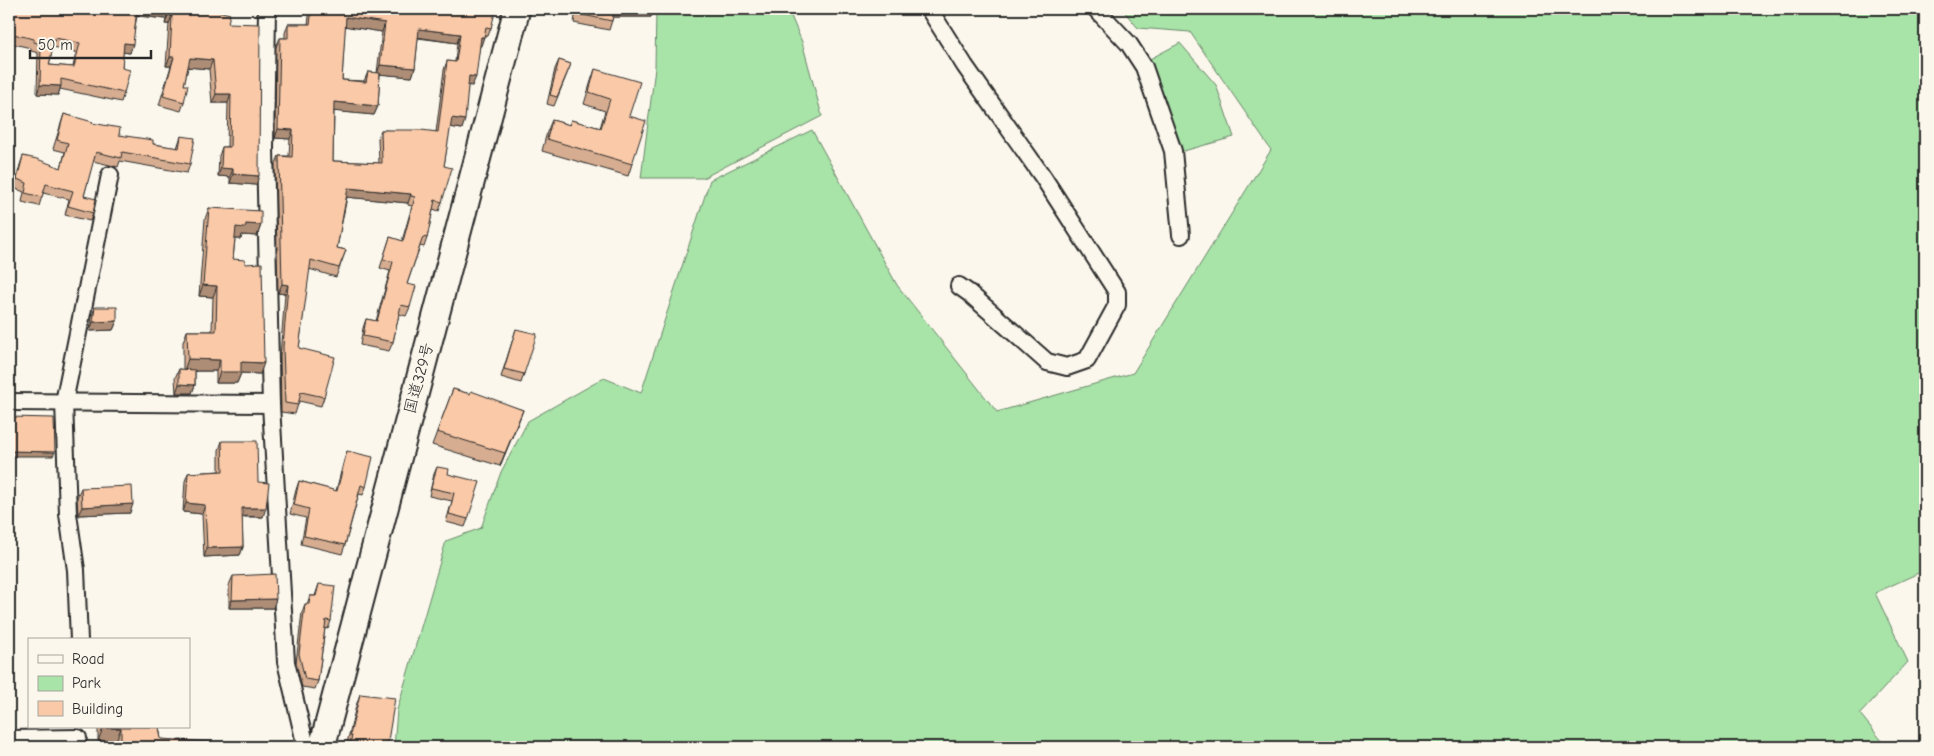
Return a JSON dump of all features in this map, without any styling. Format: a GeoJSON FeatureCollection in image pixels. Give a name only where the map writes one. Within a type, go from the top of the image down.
{"type":"FeatureCollection","features":[{"type":"Feature","properties":{"kind":"highway","name":"国道329号"},"geometry":{"type":"LineString","coordinates":[[322,747],[517,9]]}},
{"type":"Feature","properties":{"kind":"street"},"geometry":{"type":"LineString","coordinates":[[267,9],[265,148],[271,410],[286,662],[306,747]]}},
{"type":"Feature","properties":{"kind":"street"},"geometry":{"type":"LineString","coordinates":[[929,9],[965,66],[1043,177],[1117,292],[1117,305],[1087,360],[1067,367],[1047,362],[969,293],[958,286]]}},
{"type":"Feature","properties":{"kind":"street"},"geometry":{"type":"LineString","coordinates":[[1096,9],[1128,44],[1144,68],[1172,151],[1181,235]]}},
{"type":"Feature","properties":{"kind":"street"},"geometry":{"type":"LineString","coordinates":[[79,638],[76,570],[68,514],[64,408],[110,175]]}},
{"type":"Feature","properties":{"kind":"street"},"geometry":{"type":"LineString","coordinates":[[9,402],[64,408],[271,410]]}},
{"type":"Feature","properties":{"kind":"street"},"geometry":{"type":"LineString","coordinates":[[9,739],[78,737]]}},
{"type":"Feature","properties":{"kind":"green space"},"geometry":{"type":"Polygon","coordinates":[[[656,9],[788,9],[802,42],[822,116],[703,178],[641,178],[655,68],[656,9]]]}},
{"type":"Feature","properties":{"kind":"green space"},"geometry":{"type":"Polygon","coordinates":[[[1122,9],[1925,9],[1925,501],[1923,503],[1925,509],[1925,570],[1875,593],[1908,662],[1860,714],[1887,747],[394,747],[397,710],[446,541],[481,528],[501,472],[528,421],[604,378],[641,393],[710,180],[812,130],[897,285],[997,412],[1133,373],[1271,150],[1190,32],[1138,28],[1122,9]]]}},
{"type":"Feature","properties":{"kind":"green space"},"geometry":{"type":"Polygon","coordinates":[[[1180,43],[1216,85],[1234,137],[1180,152],[1146,61],[1180,43]]]}},
{"type":"Feature","properties":{"kind":"building"},"geometry":{"type":"Polygon","coordinates":[[[9,9],[37,9],[57,12],[58,9],[137,9],[133,44],[124,43],[122,68],[130,70],[124,93],[61,79],[61,86],[40,85],[41,44],[34,42],[34,39],[9,33],[9,9]],[[55,38],[49,65],[74,67],[80,43],[55,38]]]}},
{"type":"Feature","properties":{"kind":"building"},"geometry":{"type":"Polygon","coordinates":[[[156,9],[210,9],[230,14],[228,23],[260,24],[259,176],[233,174],[233,169],[221,168],[222,147],[230,147],[231,94],[216,94],[213,60],[190,58],[184,85],[188,85],[184,102],[163,96],[174,57],[170,57],[172,15],[168,15],[169,10],[156,9]]]}},
{"type":"Feature","properties":{"kind":"building"},"geometry":{"type":"Polygon","coordinates":[[[312,9],[496,9],[491,28],[486,27],[484,37],[481,37],[476,77],[469,76],[465,120],[452,118],[444,166],[452,168],[442,202],[435,200],[427,238],[423,237],[407,284],[416,286],[410,307],[401,305],[393,342],[363,336],[366,319],[377,321],[393,262],[383,259],[390,237],[403,241],[415,197],[411,196],[411,194],[348,188],[337,248],[346,250],[339,268],[311,260],[299,348],[335,357],[324,397],[301,392],[298,405],[285,403],[283,347],[288,285],[282,284],[279,156],[292,157],[293,130],[278,129],[280,38],[288,38],[288,24],[310,24],[312,9]],[[346,17],[342,80],[366,82],[368,72],[380,73],[378,106],[334,102],[333,161],[382,163],[381,130],[438,132],[447,61],[456,62],[460,34],[419,29],[415,68],[380,65],[385,23],[346,17]]]}},
{"type":"Feature","properties":{"kind":"building"},"geometry":{"type":"Polygon","coordinates":[[[578,9],[614,9],[612,21],[578,14],[578,9]]]}},
{"type":"Feature","properties":{"kind":"building"},"geometry":{"type":"Polygon","coordinates":[[[559,60],[571,64],[557,97],[550,95],[559,60]]]}},
{"type":"Feature","properties":{"kind":"building"},"geometry":{"type":"Polygon","coordinates":[[[595,69],[640,82],[629,116],[646,121],[632,164],[547,139],[552,120],[570,125],[571,120],[601,128],[610,99],[589,92],[595,69]]]}},
{"type":"Feature","properties":{"kind":"building"},"geometry":{"type":"Polygon","coordinates":[[[64,114],[92,123],[120,128],[119,135],[153,140],[153,144],[179,148],[181,136],[195,138],[190,164],[122,152],[121,158],[96,152],[84,196],[96,199],[93,213],[68,206],[73,191],[46,184],[42,197],[25,193],[27,183],[17,179],[23,156],[61,168],[68,143],[57,140],[64,114]]]}},
{"type":"Feature","properties":{"kind":"building"},"geometry":{"type":"Polygon","coordinates":[[[209,208],[261,211],[261,225],[246,224],[245,228],[236,227],[233,259],[245,260],[245,264],[262,263],[264,363],[241,362],[241,372],[220,372],[220,360],[188,359],[187,331],[216,331],[217,286],[203,285],[209,208]]]}},
{"type":"Feature","properties":{"kind":"building"},"geometry":{"type":"Polygon","coordinates":[[[95,307],[117,307],[117,321],[93,322],[95,307]]]}},
{"type":"Feature","properties":{"kind":"building"},"geometry":{"type":"Polygon","coordinates":[[[516,329],[537,334],[524,374],[504,369],[516,329]]]}},
{"type":"Feature","properties":{"kind":"building"},"geometry":{"type":"Polygon","coordinates":[[[179,369],[195,370],[195,385],[179,384],[179,369]]]}},
{"type":"Feature","properties":{"kind":"building"},"geometry":{"type":"Polygon","coordinates":[[[453,389],[470,394],[471,391],[523,410],[505,453],[437,432],[453,389]]]}},
{"type":"Feature","properties":{"kind":"building"},"geometry":{"type":"Polygon","coordinates":[[[9,417],[54,418],[55,452],[9,451],[9,417]]]}},
{"type":"Feature","properties":{"kind":"building"},"geometry":{"type":"Polygon","coordinates":[[[222,441],[257,441],[258,482],[269,483],[266,508],[242,508],[243,547],[207,548],[205,505],[186,503],[188,473],[223,471],[222,441]]]}},
{"type":"Feature","properties":{"kind":"building"},"geometry":{"type":"Polygon","coordinates":[[[347,451],[373,457],[366,487],[361,485],[345,545],[304,536],[309,509],[294,505],[299,481],[337,491],[347,451]]]}},
{"type":"Feature","properties":{"kind":"building"},"geometry":{"type":"Polygon","coordinates":[[[437,467],[449,469],[448,474],[480,482],[468,519],[449,514],[454,493],[431,488],[437,467]]]}},
{"type":"Feature","properties":{"kind":"building"},"geometry":{"type":"Polygon","coordinates":[[[132,486],[133,504],[82,507],[81,488],[132,486]]]}},
{"type":"Feature","properties":{"kind":"building"},"geometry":{"type":"Polygon","coordinates":[[[275,574],[276,599],[232,600],[233,576],[275,574]]]}},
{"type":"Feature","properties":{"kind":"building"},"geometry":{"type":"Polygon","coordinates":[[[319,584],[335,586],[331,621],[326,620],[318,681],[305,679],[299,654],[305,604],[309,604],[310,596],[316,596],[319,584]]]}},
{"type":"Feature","properties":{"kind":"building"},"geometry":{"type":"Polygon","coordinates":[[[360,694],[395,698],[387,747],[349,747],[360,694]]]}},
{"type":"Feature","properties":{"kind":"building"},"geometry":{"type":"Polygon","coordinates":[[[121,728],[159,728],[161,739],[210,742],[209,747],[121,747],[121,728]]]}}]}
